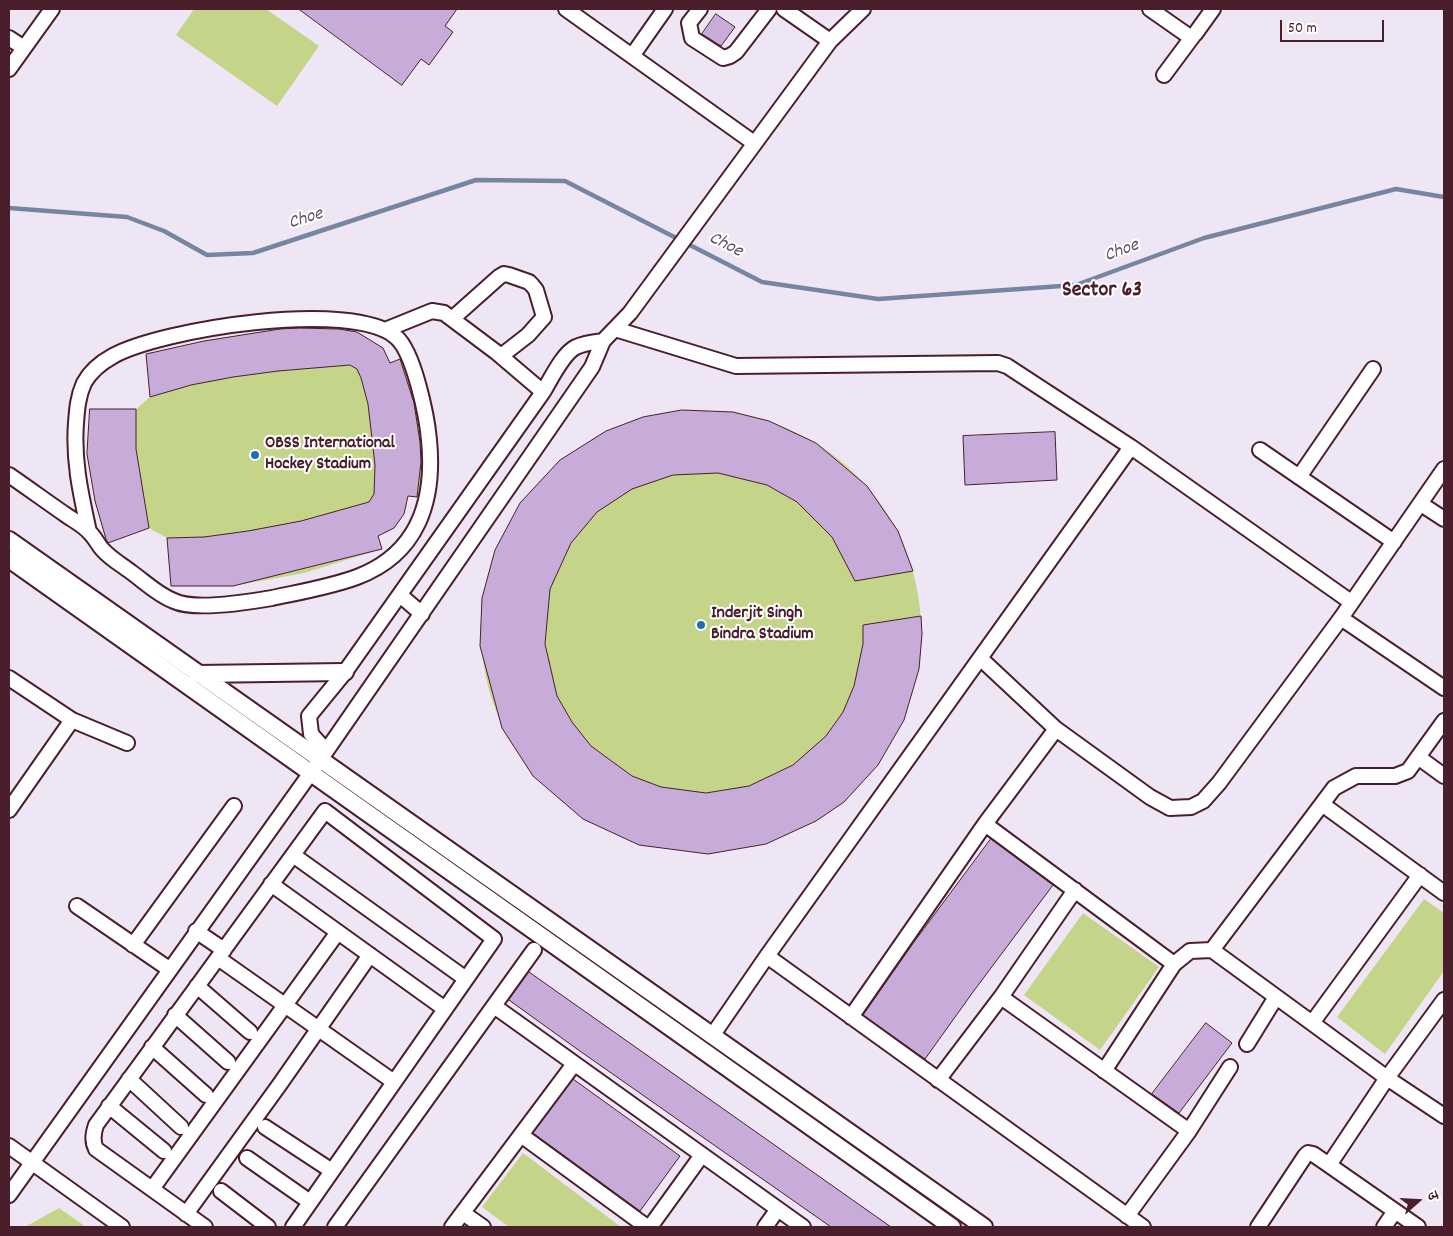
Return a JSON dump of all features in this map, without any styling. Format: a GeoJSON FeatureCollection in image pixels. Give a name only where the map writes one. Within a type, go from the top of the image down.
{"type":"FeatureCollection","features":[{"type":"Feature","properties":{"kind":"main road"},"geometry":{"type":"LineString","coordinates":[[9,540],[319,761],[984,1227]]}},
{"type":"Feature","properties":{"kind":"main road"},"geometry":{"type":"LineString","coordinates":[[9,559],[319,761],[952,1227]]}},
{"type":"Feature","properties":{"kind":"main road"},"geometry":{"type":"LineString","coordinates":[[197,674],[345,672]]}},
{"type":"Feature","properties":{"kind":"street"},"geometry":{"type":"LineString","coordinates":[[9,69],[52,9]]}},
{"type":"Feature","properties":{"kind":"street"},"geometry":{"type":"LineString","coordinates":[[566,9],[754,143]]}},
{"type":"Feature","properties":{"kind":"street"},"geometry":{"type":"LineString","coordinates":[[632,56],[665,9]]}},
{"type":"Feature","properties":{"kind":"street"},"geometry":{"type":"LineString","coordinates":[[700,9],[689,23],[692,38],[723,58],[736,52],[769,9]]}},
{"type":"Feature","properties":{"kind":"street"},"geometry":{"type":"LineString","coordinates":[[784,9],[830,41]]}},
{"type":"Feature","properties":{"kind":"street"},"geometry":{"type":"LineString","coordinates":[[9,1195],[422,614],[592,367],[603,341],[630,313],[830,41],[863,9]]}},
{"type":"Feature","properties":{"kind":"street"},"geometry":{"type":"LineString","coordinates":[[1150,9],[1186,35],[1193,36]]}},
{"type":"Feature","properties":{"kind":"street"},"geometry":{"type":"LineString","coordinates":[[1164,75],[1213,9]]}},
{"type":"Feature","properties":{"kind":"street"},"geometry":{"type":"LineString","coordinates":[[9,38],[24,48]]}},
{"type":"Feature","properties":{"kind":"street"},"geometry":{"type":"LineString","coordinates":[[453,318],[504,274],[529,282],[536,290],[544,317],[528,335],[501,356]]}},
{"type":"Feature","properties":{"kind":"street"},"geometry":{"type":"LineString","coordinates":[[385,330],[432,311],[444,313],[501,356],[543,392]]}},
{"type":"Feature","properties":{"kind":"street"},"geometry":{"type":"LineString","coordinates":[[9,475],[90,532],[104,551],[160,594],[177,603],[207,606],[256,601],[357,577],[380,565],[402,548],[422,517],[430,488],[431,460],[428,428],[407,352],[397,338],[374,324],[339,320],[279,320],[231,324],[160,338],[115,355],[102,363],[85,382],[77,402],[74,443],[78,483],[90,532]]}},
{"type":"Feature","properties":{"kind":"street"},"geometry":{"type":"LineString","coordinates":[[615,329],[736,366],[998,363],[1016,370],[1131,447],[1351,602]]}},
{"type":"Feature","properties":{"kind":"street"},"geometry":{"type":"LineString","coordinates":[[319,761],[311,734],[309,716],[345,672],[400,595],[543,392],[567,354],[574,348],[584,344],[603,341]]}},
{"type":"Feature","properties":{"kind":"street"},"geometry":{"type":"LineString","coordinates":[[1299,477],[1373,369]]}},
{"type":"Feature","properties":{"kind":"street"},"geometry":{"type":"LineString","coordinates":[[712,1036],[767,956],[1131,447]]}},
{"type":"Feature","properties":{"kind":"street"},"geometry":{"type":"LineString","coordinates":[[1260,450],[1394,542]]}},
{"type":"Feature","properties":{"kind":"street"},"geometry":{"type":"LineString","coordinates":[[980,658],[1056,729],[1150,797],[1170,808],[1190,807],[1202,801],[1219,783],[1341,618],[1444,470]]}},
{"type":"Feature","properties":{"kind":"street"},"geometry":{"type":"LineString","coordinates":[[1421,504],[1444,519]]}},
{"type":"Feature","properties":{"kind":"street"},"geometry":{"type":"LineString","coordinates":[[400,595],[422,614]]}},
{"type":"Feature","properties":{"kind":"street"},"geometry":{"type":"LineString","coordinates":[[1341,618],[1444,688]]}},
{"type":"Feature","properties":{"kind":"street"},"geometry":{"type":"LineString","coordinates":[[9,678],[72,720],[127,742]]}},
{"type":"Feature","properties":{"kind":"street"},"geometry":{"type":"LineString","coordinates":[[9,810],[72,720]]}},
{"type":"Feature","properties":{"kind":"street"},"geometry":{"type":"LineString","coordinates":[[1212,950],[1334,788],[1356,776],[1395,776],[1408,770],[1444,721]]}},
{"type":"Feature","properties":{"kind":"street"},"geometry":{"type":"LineString","coordinates":[[850,1017],[985,824],[1056,729]]}},
{"type":"Feature","properties":{"kind":"street"},"geometry":{"type":"LineString","coordinates":[[1418,757],[1444,776]]}},
{"type":"Feature","properties":{"kind":"street"},"geometry":{"type":"LineString","coordinates":[[1322,804],[1443,890]]}},
{"type":"Feature","properties":{"kind":"street"},"geometry":{"type":"LineString","coordinates":[[133,945],[234,806]]}},
{"type":"Feature","properties":{"kind":"street"},"geometry":{"type":"LineString","coordinates":[[205,1227],[96,1149],[93,1144],[96,1125],[325,811],[494,939],[293,1227]]}},
{"type":"Feature","properties":{"kind":"street"},"geometry":{"type":"LineString","coordinates":[[985,824],[1174,964]]}},
{"type":"Feature","properties":{"kind":"street"},"geometry":{"type":"LineString","coordinates":[[293,855],[466,979]]}},
{"type":"Feature","properties":{"kind":"street"},"geometry":{"type":"LineString","coordinates":[[1312,1023],[1420,875]]}},
{"type":"Feature","properties":{"kind":"street"},"geometry":{"type":"LineString","coordinates":[[271,884],[445,1009]]}},
{"type":"Feature","properties":{"kind":"street"},"geometry":{"type":"LineString","coordinates":[[938,1080],[1001,997],[1075,890]]}},
{"type":"Feature","properties":{"kind":"street"},"geometry":{"type":"LineString","coordinates":[[78,906],[169,969]]}},
{"type":"Feature","properties":{"kind":"street"},"geometry":{"type":"LineString","coordinates":[[196,931],[285,1006],[394,1082]]}},
{"type":"Feature","properties":{"kind":"street"},"geometry":{"type":"LineString","coordinates":[[152,1189],[338,932]]}},
{"type":"Feature","properties":{"kind":"street"},"geometry":{"type":"LineString","coordinates":[[335,1227],[534,950]]}},
{"type":"Feature","properties":{"kind":"street"},"geometry":{"type":"LineString","coordinates":[[1104,1070],[1174,964],[1190,951],[1212,950],[1387,1078],[1444,1116]]}},
{"type":"Feature","properties":{"kind":"street"},"geometry":{"type":"LineString","coordinates":[[186,1214],[370,955]]}},
{"type":"Feature","properties":{"kind":"street"},"geometry":{"type":"LineString","coordinates":[[767,956],[1142,1227]]}},
{"type":"Feature","properties":{"kind":"street"},"geometry":{"type":"LineString","coordinates":[[197,986],[250,1032]]}},
{"type":"Feature","properties":{"kind":"street"},"geometry":{"type":"LineString","coordinates":[[1001,997],[1189,1131]]}},
{"type":"Feature","properties":{"kind":"street"},"geometry":{"type":"LineString","coordinates":[[1247,1044],[1276,997]]}},
{"type":"Feature","properties":{"kind":"street"},"geometry":{"type":"LineString","coordinates":[[1329,1165],[1361,1120],[1387,1078],[1444,1001]]}},
{"type":"Feature","properties":{"kind":"street"},"geometry":{"type":"LineString","coordinates":[[494,1006],[803,1227]]}},
{"type":"Feature","properties":{"kind":"street"},"geometry":{"type":"LineString","coordinates":[[176,1015],[228,1062]]}},
{"type":"Feature","properties":{"kind":"street"},"geometry":{"type":"LineString","coordinates":[[152,1047],[206,1095]]}},
{"type":"Feature","properties":{"kind":"street"},"geometry":{"type":"LineString","coordinates":[[452,1227],[574,1064]]}},
{"type":"Feature","properties":{"kind":"street"},"geometry":{"type":"LineString","coordinates":[[1127,1216],[1189,1131],[1230,1067]]}},
{"type":"Feature","properties":{"kind":"street"},"geometry":{"type":"LineString","coordinates":[[129,1079],[181,1127]]}},
{"type":"Feature","properties":{"kind":"street"},"geometry":{"type":"LineString","coordinates":[[109,1106],[164,1151]]}},
{"type":"Feature","properties":{"kind":"street"},"geometry":{"type":"LineString","coordinates":[[265,1127],[332,1171]]}},
{"type":"Feature","properties":{"kind":"street"},"geometry":{"type":"LineString","coordinates":[[521,1135],[648,1227],[702,1155]]}},
{"type":"Feature","properties":{"kind":"street"},"geometry":{"type":"LineString","coordinates":[[9,1146],[122,1227]]}},
{"type":"Feature","properties":{"kind":"street"},"geometry":{"type":"LineString","coordinates":[[1258,1227],[1308,1153],[1313,1154],[1418,1227]]}},
{"type":"Feature","properties":{"kind":"street"},"geometry":{"type":"LineString","coordinates":[[247,1158],[310,1202]]}},
{"type":"Feature","properties":{"kind":"street"},"geometry":{"type":"LineString","coordinates":[[221,1191],[268,1227]]}},
{"type":"Feature","properties":{"kind":"street"},"geometry":{"type":"LineString","coordinates":[[765,1227],[778,1209]]}},
{"type":"Feature","properties":{"kind":"street"},"geometry":{"type":"LineString","coordinates":[[1384,1227],[1395,1211]]}},
{"type":"Feature","properties":{"kind":"street"},"geometry":{"type":"LineString","coordinates":[[463,1213],[484,1227]]}},
{"type":"Feature","properties":{"kind":"green space"},"geometry":{"type":"Polygon","coordinates":[[[194,9],[266,9],[319,46],[277,106],[176,35],[194,9]]]}},
{"type":"Feature","properties":{"kind":"green space","name":"OBSS International Hockey Stadium"},"geometry":{"type":"Polygon","coordinates":[[[347,326],[383,348],[390,363],[401,359],[414,405],[423,456],[421,497],[408,496],[402,517],[396,525],[378,536],[382,549],[304,573],[233,586],[171,586],[167,538],[149,528],[107,543],[95,501],[90,409],[136,409],[150,397],[146,354],[204,341],[287,328],[347,326]]]}},
{"type":"Feature","properties":{"kind":"green space","name":"Inderjit Singh Bindra Stadium"},"geometry":{"type":"Polygon","coordinates":[[[701,411],[744,415],[765,420],[785,428],[823,448],[857,475],[884,509],[904,547],[912,567],[917,588],[921,631],[917,674],[912,695],[904,715],[884,753],[857,787],[823,814],[785,834],[765,842],[744,847],[701,851],[658,847],[637,842],[617,834],[579,814],[545,787],[518,753],[498,715],[490,695],[485,674],[481,631],[485,588],[490,567],[498,547],[518,509],[545,475],[579,448],[617,428],[637,420],[658,415],[701,411]]]}},
{"type":"Feature","properties":{"kind":"green space"},"geometry":{"type":"Polygon","coordinates":[[[1424,899],[1444,913],[1444,971],[1385,1054],[1337,1017],[1424,899]]]}},
{"type":"Feature","properties":{"kind":"green space"},"geometry":{"type":"Polygon","coordinates":[[[1083,913],[1159,967],[1100,1050],[1024,995],[1083,913]]]}},
{"type":"Feature","properties":{"kind":"green space"},"geometry":{"type":"Polygon","coordinates":[[[523,1153],[621,1227],[509,1227],[482,1207],[523,1153]]]}},
{"type":"Feature","properties":{"kind":"green space"},"geometry":{"type":"Polygon","coordinates":[[[59,1208],[86,1227],[25,1227],[59,1208]]]}},
{"type":"Feature","properties":{"kind":"building"},"geometry":{"type":"Polygon","coordinates":[[[299,9],[457,9],[445,26],[453,32],[429,65],[421,59],[402,85],[299,9]]]}},
{"type":"Feature","properties":{"kind":"building"},"geometry":{"type":"Polygon","coordinates":[[[716,14],[735,27],[721,46],[702,34],[716,14]]]}},
{"type":"Feature","properties":{"kind":"building"},"geometry":{"type":"Polygon","coordinates":[[[280,329],[339,329],[357,332],[383,348],[390,363],[400,359],[414,403],[420,442],[421,462],[417,497],[408,496],[404,514],[394,528],[378,536],[382,549],[233,586],[171,586],[167,538],[204,537],[301,521],[369,502],[374,494],[375,465],[368,404],[357,369],[350,365],[233,377],[191,385],[150,397],[146,354],[204,341],[280,329]]]}},
{"type":"Feature","properties":{"kind":"building"},"geometry":{"type":"Polygon","coordinates":[[[90,409],[136,409],[136,449],[149,528],[108,543],[95,501],[87,454],[90,409]]]}},
{"type":"Feature","properties":{"kind":"building"},"geometry":{"type":"Polygon","coordinates":[[[682,410],[733,412],[769,421],[816,443],[867,486],[898,531],[913,571],[855,581],[832,537],[797,502],[767,485],[718,473],[673,475],[632,489],[597,512],[571,543],[550,589],[545,644],[557,696],[572,722],[591,746],[632,776],[661,787],[706,793],[749,786],[793,765],[826,736],[843,712],[854,686],[863,644],[863,625],[921,616],[922,634],[919,669],[904,720],[878,765],[844,802],[816,821],[766,844],[708,854],[639,845],[583,819],[533,776],[502,728],[480,646],[482,598],[495,550],[520,503],[560,460],[606,431],[643,417],[682,410]]]}},
{"type":"Feature","properties":{"kind":"building"},"geometry":{"type":"Polygon","coordinates":[[[1055,432],[1057,480],[965,485],[963,436],[1055,432]]]}},
{"type":"Feature","properties":{"kind":"building"},"geometry":{"type":"Polygon","coordinates":[[[991,839],[1053,885],[925,1059],[863,1015],[914,942],[991,839]]]}},
{"type":"Feature","properties":{"kind":"building"},"geometry":{"type":"Polygon","coordinates":[[[529,972],[891,1227],[831,1227],[577,1049],[509,1000],[529,972]]]}},
{"type":"Feature","properties":{"kind":"building"},"geometry":{"type":"Polygon","coordinates":[[[1206,1023],[1232,1043],[1179,1113],[1152,1094],[1206,1023]]]}},
{"type":"Feature","properties":{"kind":"building"},"geometry":{"type":"Polygon","coordinates":[[[573,1079],[680,1156],[640,1211],[533,1133],[573,1079]]]}},
{"type":"Feature","properties":{"kind":"waterway","name":"Choe"},"geometry":{"type":"LineString","coordinates":[[9,208],[127,217],[164,231],[207,255],[253,253],[476,180],[565,181],[762,282],[878,299],[1076,285],[1204,238],[1396,189],[1444,197]]}},
{"type":"Feature","properties":{"kind":"place","name":"OBSS International Hockey Stadium"},"geometry":{"type":"Point","coordinates":[255,455]}},
{"type":"Feature","properties":{"kind":"place","name":"Inderjit Singh Bindra Stadium"},"geometry":{"type":"Point","coordinates":[701,625]}},
{"type":"Feature","properties":{"kind":"district","name":"Sector 63"},"geometry":{"type":"Point","coordinates":[1102,292]}}]}
